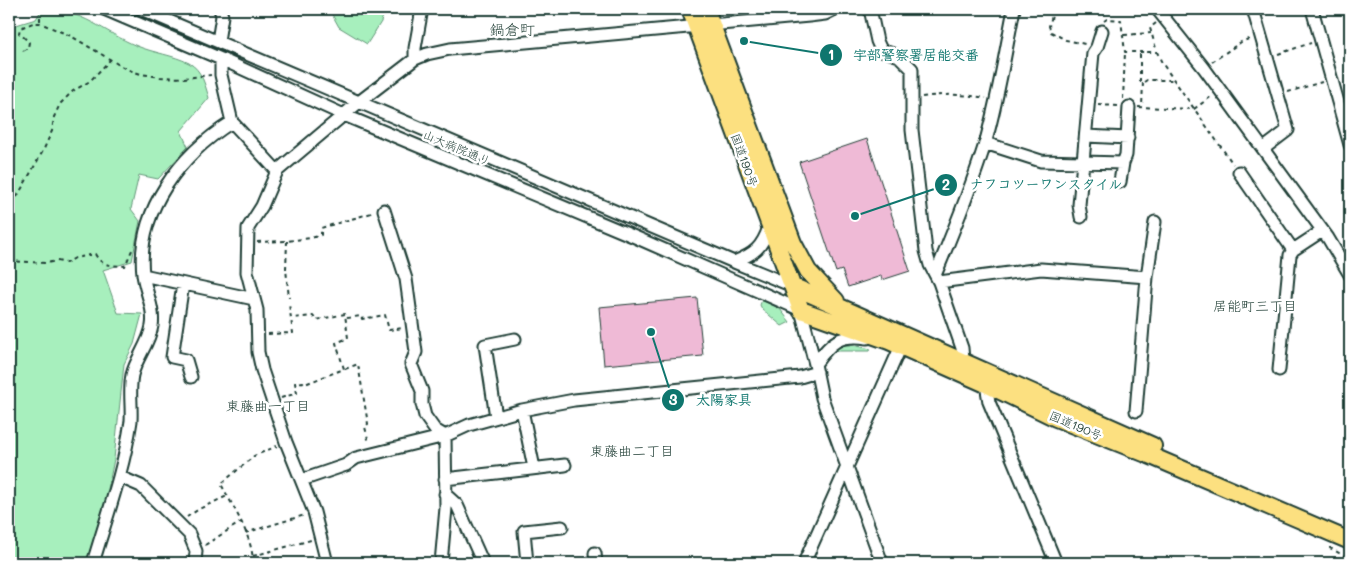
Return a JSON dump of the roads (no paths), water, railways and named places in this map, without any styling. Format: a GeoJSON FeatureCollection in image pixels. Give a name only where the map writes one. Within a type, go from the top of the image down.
{"type":"FeatureCollection","features":[{"type":"Feature","properties":{"kind":"highway","name":"国道190号"},"geometry":{"type":"LineString","coordinates":[[690,9],[704,25],[760,151],[800,259],[823,288],[850,311]]}},
{"type":"Feature","properties":{"kind":"highway","name":"国道190号"},"geometry":{"type":"LineString","coordinates":[[706,9],[704,25],[769,227],[795,287],[801,310],[895,344],[986,384],[1056,418],[1350,541]]}},
{"type":"Feature","properties":{"kind":"highway","name":"国道190号"},"geometry":{"type":"LineString","coordinates":[[751,133],[754,153],[796,277],[795,287]]}},
{"type":"Feature","properties":{"kind":"highway","name":"国道190号"},"geometry":{"type":"LineString","coordinates":[[795,287],[1350,530]]}},
{"type":"Feature","properties":{"kind":"street","name":"山大病院通り"},"geometry":{"type":"LineString","coordinates":[[104,9],[801,310]]}},
{"type":"Feature","properties":{"kind":"street","name":"山大病院通り"},"geometry":{"type":"LineString","coordinates":[[142,9],[795,287]]}},
{"type":"Feature","properties":{"kind":"street"},"geometry":{"type":"LineString","coordinates":[[218,41],[222,16],[220,9]]}},
{"type":"Feature","properties":{"kind":"street"},"geometry":{"type":"LineString","coordinates":[[415,59],[415,48],[422,9]]}},
{"type":"Feature","properties":{"kind":"street"},"geometry":{"type":"LineString","coordinates":[[327,563],[314,512],[286,442],[262,370],[257,310],[247,272],[248,228],[262,206],[277,171],[359,102],[415,59],[427,54],[450,49],[817,15],[825,14],[835,9]]}},
{"type":"Feature","properties":{"kind":"street"},"geometry":{"type":"LineString","coordinates":[[870,9],[877,41],[881,50],[898,56],[912,69],[912,130],[926,251],[930,266],[938,278],[962,348],[962,360]]}},
{"type":"Feature","properties":{"kind":"street"},"geometry":{"type":"LineString","coordinates":[[938,278],[985,143],[1004,66],[1014,9]]}},
{"type":"Feature","properties":{"kind":"street"},"geometry":{"type":"LineString","coordinates":[[1253,9],[1288,130],[1262,149]]}},
{"type":"Feature","properties":{"kind":"street"},"geometry":{"type":"LineString","coordinates":[[1312,9],[1350,145]]}},
{"type":"Feature","properties":{"kind":"street"},"geometry":{"type":"LineString","coordinates":[[1160,13],[1204,68],[1328,238],[1350,275]]}},
{"type":"Feature","properties":{"kind":"street"},"geometry":{"type":"LineString","coordinates":[[1081,217],[1079,205],[1090,104],[1093,53],[1102,31]]}},
{"type":"Feature","properties":{"kind":"street"},"geometry":{"type":"LineString","coordinates":[[221,59],[221,74],[232,122],[277,171]]}},
{"type":"Feature","properties":{"kind":"street"},"geometry":{"type":"LineString","coordinates":[[1120,182],[1126,155],[1129,107]]}},
{"type":"Feature","properties":{"kind":"street"},"geometry":{"type":"LineString","coordinates":[[93,563],[120,477],[131,420],[132,375],[152,324],[151,308],[144,275],[144,240],[157,200],[176,170],[199,146],[218,130],[232,122]]}},
{"type":"Feature","properties":{"kind":"street"},"geometry":{"type":"LineString","coordinates":[[1086,136],[1128,138]]}},
{"type":"Feature","properties":{"kind":"street"},"geometry":{"type":"LineString","coordinates":[[985,143],[1041,160],[1123,163]]}},
{"type":"Feature","properties":{"kind":"street"},"geometry":{"type":"LineString","coordinates":[[1239,172],[1293,250]]}},
{"type":"Feature","properties":{"kind":"street"},"geometry":{"type":"LineString","coordinates":[[384,210],[406,279],[416,352],[411,364],[422,391],[422,404],[425,416],[435,430],[445,436]]}},
{"type":"Feature","properties":{"kind":"street"},"geometry":{"type":"LineString","coordinates":[[1136,411],[1147,277],[1155,222]]}},
{"type":"Feature","properties":{"kind":"street"},"geometry":{"type":"LineString","coordinates":[[734,262],[749,256],[759,248],[765,239],[769,227]]}},
{"type":"Feature","properties":{"kind":"street"},"geometry":{"type":"LineString","coordinates":[[1279,370],[1290,255],[1293,250],[1322,231]]}},
{"type":"Feature","properties":{"kind":"street"},"geometry":{"type":"LineString","coordinates":[[938,278],[1041,269],[1147,277]]}},
{"type":"Feature","properties":{"kind":"street"},"geometry":{"type":"LineString","coordinates":[[144,275],[254,298]]}},
{"type":"Feature","properties":{"kind":"street"},"geometry":{"type":"LineString","coordinates":[[183,284],[172,357],[186,360],[191,377]]}},
{"type":"Feature","properties":{"kind":"street"},"geometry":{"type":"LineString","coordinates":[[801,310],[822,398],[882,563]]}},
{"type":"Feature","properties":{"kind":"street"},"geometry":{"type":"LineString","coordinates":[[302,480],[346,465],[356,458],[445,436],[469,425],[522,410],[574,400],[800,377],[816,368],[826,349],[844,337],[853,336],[895,344],[848,467],[804,563]]}},
{"type":"Feature","properties":{"kind":"street"},"geometry":{"type":"LineString","coordinates":[[496,417],[485,345],[515,339]]}},
{"type":"Feature","properties":{"kind":"street"},"geometry":{"type":"LineString","coordinates":[[986,384],[989,402],[1056,563]]}},
{"type":"Feature","properties":{"kind":"street"},"geometry":{"type":"LineString","coordinates":[[522,410],[534,468]]}},
{"type":"Feature","properties":{"kind":"street"},"geometry":{"type":"LineString","coordinates":[[441,563],[446,508],[445,436]]}},
{"type":"Feature","properties":{"kind":"street"},"geometry":{"type":"LineString","coordinates":[[445,479],[565,465]]}},
{"type":"Feature","properties":{"kind":"street"},"geometry":{"type":"LineString","coordinates":[[120,477],[141,486],[189,534],[196,551],[195,563]]}},
{"type":"Feature","properties":{"kind":"street"},"geometry":{"type":"LineString","coordinates":[[445,494],[457,505],[483,563]]}},
{"type":"Feature","properties":{"kind":"street"},"geometry":{"type":"LineString","coordinates":[[524,562],[524,532],[562,527]]}},
{"type":"Feature","properties":{"kind":"place","name":"宇部警察署居能交番"},"geometry":{"type":"Point","coordinates":[744,41]}},
{"type":"Feature","properties":{"kind":"place","name":"ナフコツーワンスタイル"},"geometry":{"type":"Point","coordinates":[855,216]}},
{"type":"Feature","properties":{"kind":"place","name":"太陽家具"},"geometry":{"type":"Point","coordinates":[651,332]}},
{"type":"Feature","properties":{"kind":"district","name":"鍋倉町"},"geometry":{"type":"Point","coordinates":[512,29]}},
{"type":"Feature","properties":{"kind":"district","name":"居能町三丁目"},"geometry":{"type":"Point","coordinates":[1255,305]}},
{"type":"Feature","properties":{"kind":"district","name":"東藤曲一丁目"},"geometry":{"type":"Point","coordinates":[268,405]}},
{"type":"Feature","properties":{"kind":"district","name":"東藤曲二丁目"},"geometry":{"type":"Point","coordinates":[632,450]}}]}
